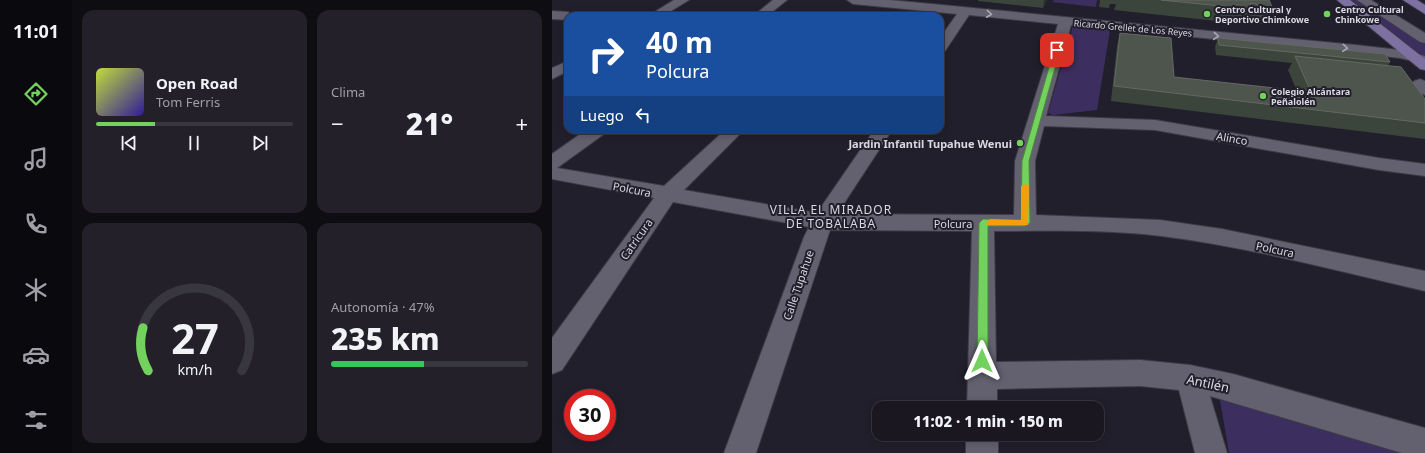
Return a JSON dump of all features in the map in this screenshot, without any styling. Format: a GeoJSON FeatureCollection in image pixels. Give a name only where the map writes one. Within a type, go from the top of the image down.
{"type":"FeatureCollection","features":[{"type":"Feature","properties":{"kind":"main road"},"geometry":{"type":"LineString","coordinates":[[1343,0],[1419,58],[1425,66]]}},
{"type":"Feature","properties":{"kind":"main road"},"geometry":{"type":"LineString","coordinates":[[1409,0],[1425,10]]}},
{"type":"Feature","properties":{"kind":"street"},"geometry":{"type":"LineString","coordinates":[[662,12],[684,0]]}},
{"type":"Feature","properties":{"kind":"street"},"geometry":{"type":"LineString","coordinates":[[764,12],[781,0]]}},
{"type":"Feature","properties":{"kind":"street"},"geometry":{"type":"LineString","coordinates":[[1363,0],[1425,39]]}},
{"type":"Feature","properties":{"kind":"street"},"geometry":{"type":"LineString","coordinates":[[1380,0],[1425,31]]}},
{"type":"Feature","properties":{"kind":"street","name":"Ricardo Grellet de Los Reyes"},"geometry":{"type":"LineString","coordinates":[[856,6],[869,2],[915,3],[959,7],[1066,22],[1349,48],[1419,58]]}},
{"type":"Feature","properties":{"kind":"street"},"geometry":{"type":"LineString","coordinates":[[944,39],[959,7]]}},
{"type":"Feature","properties":{"kind":"street"},"geometry":{"type":"LineString","coordinates":[[552,15],[564,16]]}},
{"type":"Feature","properties":{"kind":"street"},"geometry":{"type":"LineString","coordinates":[[1025,223],[1026,161],[1066,22]]}},
{"type":"Feature","properties":{"kind":"street"},"geometry":{"type":"LineString","coordinates":[[552,73],[564,67]]}},
{"type":"Feature","properties":{"kind":"street"},"geometry":{"type":"LineString","coordinates":[[1425,84],[1420,84],[1425,90]]}},
{"type":"Feature","properties":{"kind":"street","name":"Alinco"},"geometry":{"type":"LineString","coordinates":[[1037,120],[1155,125],[1379,164],[1425,170]]}},
{"type":"Feature","properties":{"kind":"street"},"geometry":{"type":"LineString","coordinates":[[552,163],[592,134]]}},
{"type":"Feature","properties":{"kind":"street","name":"Catricura"},"geometry":{"type":"LineString","coordinates":[[557,346],[667,195],[731,134]]}},
{"type":"Feature","properties":{"kind":"street","name":"Calle Tupahue"},"geometry":{"type":"LineString","coordinates":[[740,453],[815,237],[822,222],[880,134]]}},
{"type":"Feature","properties":{"kind":"street","name":"Polcura"},"geometry":{"type":"LineString","coordinates":[[552,173],[822,222],[1025,223],[1138,226],[1191,232],[1425,280]]}},
{"type":"Feature","properties":{"kind":"street"},"geometry":{"type":"LineString","coordinates":[[982,401],[983,223]]}},
{"type":"Feature","properties":{"kind":"street","name":"Antilén"},"geometry":{"type":"LineString","coordinates":[[982,376],[1140,373],[1190,378],[1233,388],[1425,444]]}},
{"type":"Feature","properties":{"kind":"street"},"geometry":{"type":"LineString","coordinates":[[1190,378],[1211,453]]}},
{"type":"Feature","properties":{"kind":"street"},"geometry":{"type":"LineString","coordinates":[[982,441],[982,453]]}},
{"type":"Feature","properties":{"kind":"shaded area"},"geometry":{"type":"Polygon","coordinates":[[[1054,0],[1097,0],[1096,7],[1052,2],[1054,0]]]}},
{"type":"Feature","properties":{"kind":"shaded area"},"geometry":{"type":"Polygon","coordinates":[[[1349,0],[1358,0],[1374,12],[1425,43],[1425,58],[1349,0]]]}},
{"type":"Feature","properties":{"kind":"shaded area"},"geometry":{"type":"Polygon","coordinates":[[[1073,26],[1110,30],[1097,110],[1053,115],[1048,113],[1073,26]]]}},
{"type":"Feature","properties":{"kind":"shaded area"},"geometry":{"type":"Polygon","coordinates":[[[1219,394],[1423,453],[1229,453],[1219,394]]]}},
{"type":"Feature","properties":{"kind":"building"},"geometry":{"type":"Polygon","coordinates":[[[1161,0],[1269,0],[1273,9],[1260,8],[1256,4],[1250,3],[1251,9],[1161,0]]]}},
{"type":"Feature","properties":{"kind":"building"},"geometry":{"type":"Polygon","coordinates":[[[1120,33],[1171,38],[1174,77],[1311,92],[1295,56],[1401,67],[1425,99],[1425,123],[1114,86],[1120,33]]]}},
{"type":"Feature","properties":{"kind":"building"},"geometry":{"type":"Polygon","coordinates":[[[1218,38],[1385,54],[1390,62],[1219,45],[1218,38]]]}},
{"type":"Feature","properties":{"kind":"slow traffic"},"geometry":{"type":"LineString","coordinates":[[990,223],[1025,223],[1025,186]]}},
{"type":"Feature","properties":{"kind":"place","name":"Centro Cultural y Deportivo Chimkowe"},"geometry":{"type":"Point","coordinates":[1207,14]}},
{"type":"Feature","properties":{"kind":"place","name":"Centro Cultural Chinkowe"},"geometry":{"type":"Point","coordinates":[1327,14]}},
{"type":"Feature","properties":{"kind":"place","name":"Colegio Alcántara Peñalolén"},"geometry":{"type":"Point","coordinates":[1263,96]}},
{"type":"Feature","properties":{"kind":"place","name":"Jardin Infantil Tupahue Wenui"},"geometry":{"type":"Point","coordinates":[1020,143]}},
{"type":"Feature","properties":{"kind":"district","name":"VILLA EL MIRADOR DE TOBALABA"},"geometry":{"type":"Point","coordinates":[831,216]}},
{"type":"Feature","properties":{"kind":"route"},"geometry":{"type":"LineString","coordinates":[[982,361],[983,223],[1025,223],[1026,161],[1057,50]]}}]}
